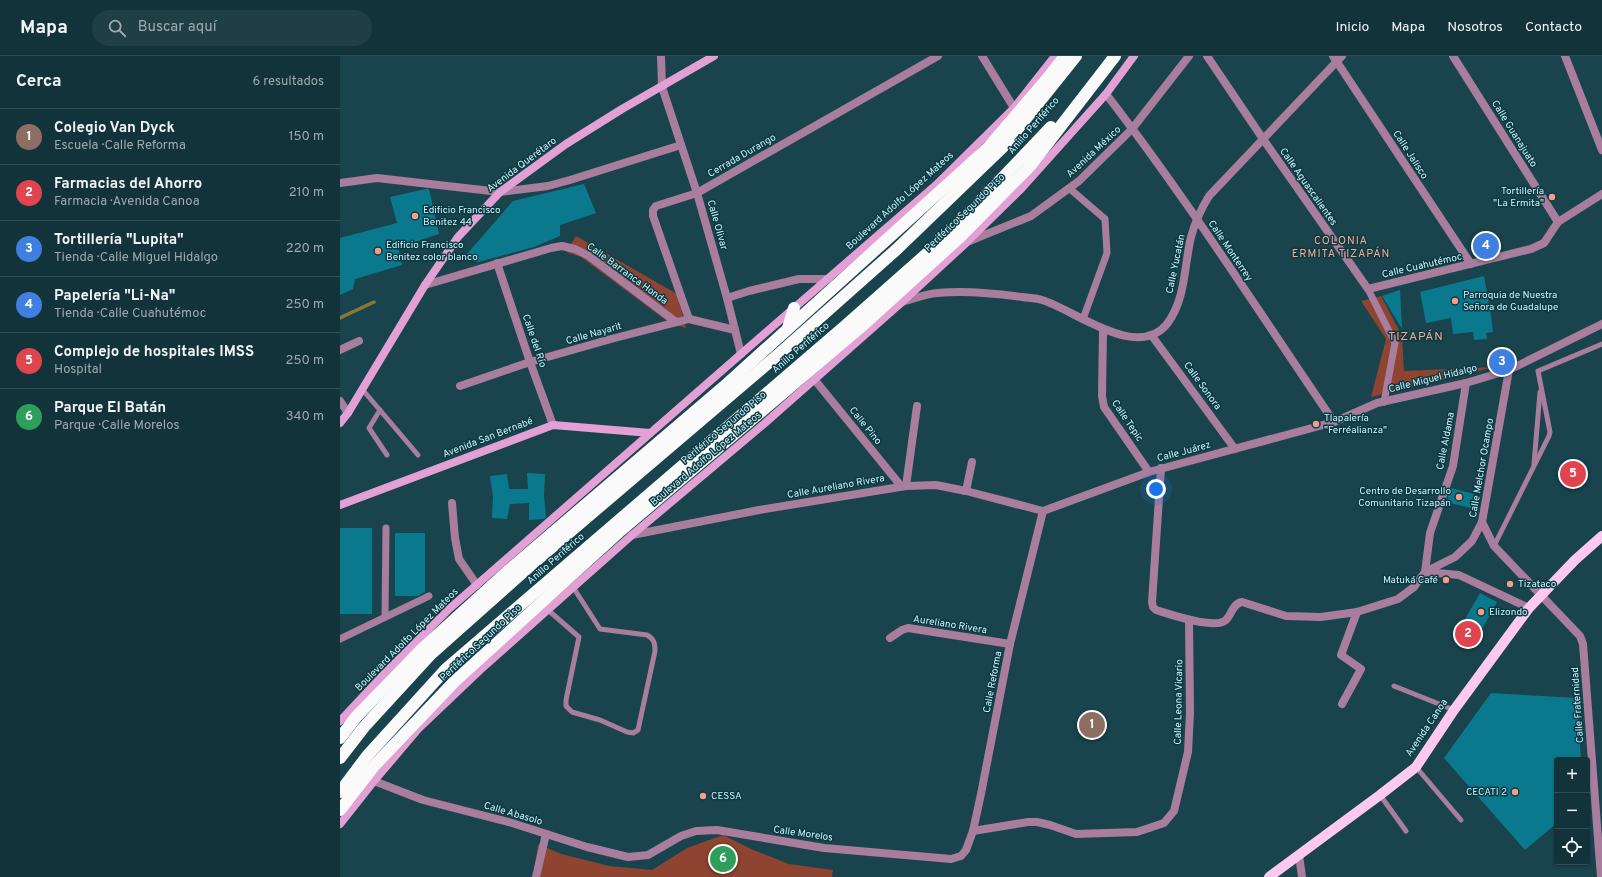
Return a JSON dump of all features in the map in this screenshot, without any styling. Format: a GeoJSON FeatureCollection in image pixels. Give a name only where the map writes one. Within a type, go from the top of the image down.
{"type":"FeatureCollection","features":[{"type":"Feature","properties":{"kind":"highway"},"geometry":{"type":"LineString","coordinates":[[340,738],[356,717],[422,649],[509,570],[728,382],[988,148],[1047,80],[1065,56]]}},
{"type":"Feature","properties":{"kind":"highway","name":"Anillo Periférico"},"geometry":{"type":"LineString","coordinates":[[340,758],[364,727],[431,654],[537,560],[780,353],[897,249],[1004,146],[1076,56]]}},
{"type":"Feature","properties":{"kind":"highway","name":"Anillo Periférico"},"geometry":{"type":"LineString","coordinates":[[340,792],[368,756],[446,669],[839,332],[948,235],[1044,135],[1108,56]]}},
{"type":"Feature","properties":{"kind":"highway","name":"Periférico Segundo Piso"},"geometry":{"type":"LineString","coordinates":[[340,810],[374,766],[461,676],[620,532],[862,326],[960,236],[1030,166],[1115,56]]}},
{"type":"Feature","properties":{"kind":"highway"},"geometry":{"type":"LineString","coordinates":[[780,353],[794,308]]}},
{"type":"Feature","properties":{"kind":"main road","name":"Avenida Querétaro"},"geometry":{"type":"LineString","coordinates":[[340,423],[348,413],[425,285],[458,237],[500,192],[566,144],[622,109],[714,56]]}},
{"type":"Feature","properties":{"kind":"main road","name":"Boulevard Adolfo López Mateos"},"geometry":{"type":"LineString","coordinates":[[340,721],[444,614],[936,185],[1014,108],[1055,56]]}},
{"type":"Feature","properties":{"kind":"main road","name":"Boulevard Adolfo López Mateos"},"geometry":{"type":"LineString","coordinates":[[340,824],[419,728],[480,670],[632,535],[764,423],[902,302],[966,243],[1020,190],[1106,94],[1134,56]]}},
{"type":"Feature","properties":{"kind":"main road","name":"Avenida San Bernabé"},"geometry":{"type":"LineString","coordinates":[[340,505],[553,425],[650,433]]}},
{"type":"Feature","properties":{"kind":"main road","name":"Avenida Canoa"},"geometry":{"type":"LineString","coordinates":[[1268,877],[1416,767],[1454,710],[1529,608],[1575,560],[1602,536]]}},
{"type":"Feature","properties":{"kind":"street","name":"Calle Olivar"},"geometry":{"type":"LineString","coordinates":[[661,56],[662,87],[697,193],[727,298],[741,354]]}},
{"type":"Feature","properties":{"kind":"street","name":"Cerrada Durango"},"geometry":{"type":"LineString","coordinates":[[689,319],[653,216],[653,210],[656,206],[697,193],[938,56]]}},
{"type":"Feature","properties":{"kind":"street"},"geometry":{"type":"LineString","coordinates":[[982,56],[1014,108]]}},
{"type":"Feature","properties":{"kind":"street","name":"Avenida México"},"geometry":{"type":"LineString","coordinates":[[966,243],[1031,216],[1079,181],[1132,129],[1189,56]]}},
{"type":"Feature","properties":{"kind":"street","name":"Calle Aguascalientes"},"geometry":{"type":"LineString","coordinates":[[1207,56],[1368,289],[1395,343],[1384,402]]}},
{"type":"Feature","properties":{"kind":"street","name":"Calle Guanajuato"},"geometry":{"type":"LineString","coordinates":[[1453,56],[1558,222]]}},
{"type":"Feature","properties":{"kind":"street"},"geometry":{"type":"LineString","coordinates":[[1565,56],[1602,150]]}},
{"type":"Feature","properties":{"kind":"street","name":"Calle Yucatán"},"geometry":{"type":"LineString","coordinates":[[1152,336],[1167,324],[1177,306],[1185,278],[1191,236],[1196,220],[1209,196],[1337,58]]}},
{"type":"Feature","properties":{"kind":"street","name":"Calle Jalisco"},"geometry":{"type":"LineString","coordinates":[[1337,58],[1470,264]]}},
{"type":"Feature","properties":{"kind":"street","name":"Calle Monterrey"},"geometry":{"type":"LineString","coordinates":[[1106,94],[1196,220],[1334,422]]}},
{"type":"Feature","properties":{"kind":"street"},"geometry":{"type":"LineString","coordinates":[[340,183],[378,178],[500,192],[548,186],[681,145]]}},
{"type":"Feature","properties":{"kind":"street"},"geometry":{"type":"LineString","coordinates":[[1069,188],[1105,219],[1107,253],[1083,319]]}},
{"type":"Feature","properties":{"kind":"street","name":"Calle Cuahutémoc"},"geometry":{"type":"LineString","coordinates":[[1368,289],[1531,249],[1544,243],[1558,222],[1602,194]]}},
{"type":"Feature","properties":{"kind":"street","name":"Calle Barranca Honda"},"geometry":{"type":"LineString","coordinates":[[425,285],[497,263],[562,246],[575,249],[589,256],[676,322]]}},
{"type":"Feature","properties":{"kind":"street","name":"Calle del Río"},"geometry":{"type":"LineString","coordinates":[[497,263],[553,425]]}},
{"type":"Feature","properties":{"kind":"street"},"geometry":{"type":"LineString","coordinates":[[727,298],[749,291],[799,280],[828,278]]}},
{"type":"Feature","properties":{"kind":"street"},"geometry":{"type":"LineString","coordinates":[[902,302],[936,293],[971,292],[1008,295],[1042,300],[1103,329],[1122,336],[1152,336]]}},
{"type":"Feature","properties":{"kind":"street","name":"Calle Nayarit"},"geometry":{"type":"LineString","coordinates":[[460,386],[530,362],[689,319],[734,330]]}},
{"type":"Feature","properties":{"kind":"street","name":"Calle Miguel Hidalgo"},"geometry":{"type":"LineString","coordinates":[[1334,422],[1377,403],[1466,383],[1509,370],[1602,324]]}},
{"type":"Feature","properties":{"kind":"street","name":"Calle Tepic"},"geometry":{"type":"LineString","coordinates":[[1103,329],[1102,396],[1104,407],[1150,472]]}},
{"type":"Feature","properties":{"kind":"street","name":"Calle Sonora"},"geometry":{"type":"LineString","coordinates":[[1152,336],[1235,449]]}},
{"type":"Feature","properties":{"kind":"street"},"geometry":{"type":"LineString","coordinates":[[340,350],[358,341]]}},
{"type":"Feature","properties":{"kind":"street","name":"Calle Melchor Ocampo"},"geometry":{"type":"LineString","coordinates":[[1509,370],[1482,522],[1494,546],[1542,596]]}},
{"type":"Feature","properties":{"kind":"street","name":"Calle Pino"},"geometry":{"type":"LineString","coordinates":[[814,379],[904,486]]}},
{"type":"Feature","properties":{"kind":"street","name":"Calle Aldama"},"geometry":{"type":"LineString","coordinates":[[1425,572],[1430,533],[1454,466],[1466,383]]}},
{"type":"Feature","properties":{"kind":"street"},"geometry":{"type":"LineString","coordinates":[[340,400],[348,413]]}},
{"type":"Feature","properties":{"kind":"street"},"geometry":{"type":"LineString","coordinates":[[904,486],[917,406]]}},
{"type":"Feature","properties":{"kind":"street","name":"Calle Juárez"},"geometry":{"type":"LineString","coordinates":[[1043,511],[1161,468],[1334,422]]}},
{"type":"Feature","properties":{"kind":"street"},"geometry":{"type":"LineString","coordinates":[[966,490],[972,462]]}},
{"type":"Feature","properties":{"kind":"street"},"geometry":{"type":"LineString","coordinates":[[1161,468],[1152,602],[1153,607],[1156,610],[1189,621],[1219,623],[1226,620],[1237,604],[1242,602],[1286,616],[1320,617],[1357,612],[1398,599],[1414,588],[1425,572],[1455,557],[1472,541],[1482,522]]}},
{"type":"Feature","properties":{"kind":"street","name":"Calle Aureliano Rivera"},"geometry":{"type":"LineString","coordinates":[[632,535],[759,510],[904,486],[936,485],[966,490],[1043,511]]}},
{"type":"Feature","properties":{"kind":"street"},"geometry":{"type":"LineString","coordinates":[[452,503],[455,538],[460,559],[477,585]]}},
{"type":"Feature","properties":{"kind":"street","name":"Calle Reforma"},"geometry":{"type":"LineString","coordinates":[[961,856],[966,850],[973,831],[1010,644],[1043,511]]}},
{"type":"Feature","properties":{"kind":"street"},"geometry":{"type":"LineString","coordinates":[[385,618],[386,528]]}},
{"type":"Feature","properties":{"kind":"street"},"geometry":{"type":"LineString","coordinates":[[1425,572],[1459,575],[1529,608]]}},
{"type":"Feature","properties":{"kind":"street"},"geometry":{"type":"LineString","coordinates":[[340,639],[429,596]]}},
{"type":"Feature","properties":{"kind":"street","name":"Calle Fraternidad"},"geometry":{"type":"LineString","coordinates":[[1542,596],[1580,636],[1583,644],[1601,877]]}},
{"type":"Feature","properties":{"kind":"street"},"geometry":{"type":"LineString","coordinates":[[1342,704],[1361,669],[1341,655],[1357,612]]}},
{"type":"Feature","properties":{"kind":"street","name":"Calle Leona Vicario"},"geometry":{"type":"LineString","coordinates":[[973,831],[1028,822],[1037,822],[1076,834],[1086,835],[1137,832],[1164,823],[1174,811],[1188,752],[1190,714],[1189,621]]}},
{"type":"Feature","properties":{"kind":"street","name":"Aureliano Rivera"},"geometry":{"type":"LineString","coordinates":[[890,638],[908,628],[1010,644]]}},
{"type":"Feature","properties":{"kind":"street","name":"Calle Abasolo"},"geometry":{"type":"LineString","coordinates":[[374,781],[423,800],[512,823],[587,847],[628,857],[648,855]]}},
{"type":"Feature","properties":{"kind":"street","name":"Calle Morelos"},"geometry":{"type":"LineString","coordinates":[[648,855],[681,836],[696,831],[717,830],[824,848],[951,859],[961,856]]}},
{"type":"Feature","properties":{"kind":"street"},"geometry":{"type":"LineString","coordinates":[[536,877],[546,834]]}},
{"type":"Feature","properties":{"kind":"street"},"geometry":{"type":"LineString","coordinates":[[1299,855],[1302,877]]}},
{"type":"Feature","properties":{"kind":"lane"},"geometry":{"type":"LineString","coordinates":[[1494,546],[1550,432],[1538,371],[1602,344]]}},
{"type":"Feature","properties":{"kind":"lane"},"geometry":{"type":"LineString","coordinates":[[1534,467],[1541,385]]}},
{"type":"Feature","properties":{"kind":"lane"},"geometry":{"type":"LineString","coordinates":[[362,389],[418,455]]}},
{"type":"Feature","properties":{"kind":"lane"},"geometry":{"type":"LineString","coordinates":[[380,410],[369,428],[387,455]]}},
{"type":"Feature","properties":{"kind":"lane"},"geometry":{"type":"LineString","coordinates":[[548,610],[579,637],[566,706],[572,712],[600,720],[627,732],[633,733],[638,730],[655,651],[655,643],[652,638],[647,635],[600,629],[573,587]]}},
{"type":"Feature","properties":{"kind":"lane"},"geometry":{"type":"LineString","coordinates":[[1394,686],[1454,710]]}},
{"type":"Feature","properties":{"kind":"lane"},"geometry":{"type":"LineString","coordinates":[[1416,767],[1461,820]]}},
{"type":"Feature","properties":{"kind":"lane"},"geometry":{"type":"LineString","coordinates":[[1380,795],[1406,831]]}},
{"type":"Feature","properties":{"kind":"shaded area"},"geometry":{"type":"Polygon","coordinates":[[[576,236],[677,294],[686,328],[671,324],[581,257],[566,252],[576,236]]]}},
{"type":"Feature","properties":{"kind":"shaded area"},"geometry":{"type":"Polygon","coordinates":[[[1381,296],[1402,336],[1404,371],[1495,367],[1371,397],[1386,339],[1361,301],[1381,296]]]}},
{"type":"Feature","properties":{"kind":"shaded area"},"geometry":{"type":"Polygon","coordinates":[[[723,835],[751,849],[789,864],[833,870],[832,877],[533,877],[538,844],[561,854],[609,866],[652,870],[687,848],[723,835]]]}},
{"type":"Feature","properties":{"kind":"building"},"geometry":{"type":"Polygon","coordinates":[[[584,184],[596,213],[560,225],[560,236],[534,247],[478,262],[467,260],[467,254],[513,201],[584,184]]]}},
{"type":"Feature","properties":{"kind":"building"},"geometry":{"type":"Polygon","coordinates":[[[429,189],[439,234],[398,246],[402,265],[355,279],[353,289],[340,295],[340,238],[397,223],[390,197],[429,189]]]}},
{"type":"Feature","properties":{"kind":"building","name":"Parroquia de Nuestra Señora de Guadalupe"},"geometry":{"type":"Polygon","coordinates":[[[1484,276],[1493,332],[1486,333],[1487,339],[1474,340],[1473,332],[1453,334],[1451,318],[1426,323],[1420,292],[1484,276]]]}},
{"type":"Feature","properties":{"kind":"building"},"geometry":{"type":"Polygon","coordinates":[[[1400,290],[1402,329],[1382,296],[1400,290]]]}},
{"type":"Feature","properties":{"kind":"building"},"geometry":{"type":"Polygon","coordinates":[[[527,473],[545,474],[544,496],[546,517],[544,519],[529,520],[529,503],[510,504],[507,519],[492,518],[493,497],[490,476],[507,474],[509,489],[528,489],[527,473]]]}},
{"type":"Feature","properties":{"kind":"building","name":"Centro de Desarrollo Comunitario Tizapán"},"geometry":{"type":"Polygon","coordinates":[[[1451,488],[1474,494],[1471,508],[1446,502],[1451,488]]]}},
{"type":"Feature","properties":{"kind":"building"},"geometry":{"type":"Polygon","coordinates":[[[340,528],[372,528],[372,614],[340,614],[340,528]]]}},
{"type":"Feature","properties":{"kind":"building"},"geometry":{"type":"Polygon","coordinates":[[[395,533],[425,533],[425,592],[418,596],[395,596],[395,533]]]}},
{"type":"Feature","properties":{"kind":"building","name":"Elizondo"},"geometry":{"type":"Polygon","coordinates":[[[1480,593],[1497,602],[1472,647],[1455,637],[1480,593]]]}},
{"type":"Feature","properties":{"kind":"building","name":"CECATI 2"},"geometry":{"type":"Polygon","coordinates":[[[1491,693],[1577,698],[1581,757],[1554,757],[1554,826],[1525,850],[1444,758],[1491,693]]]}},
{"type":"Feature","properties":{"kind":"waterway"},"geometry":{"type":"LineString","coordinates":[[340,318],[374,302]]}},
{"type":"Feature","properties":{"kind":"place","name":"Tortillería \"La Ermita\""},"geometry":{"type":"Point","coordinates":[1552,197]}},
{"type":"Feature","properties":{"kind":"place","name":"Edificio Francisco Benitez 44"},"geometry":{"type":"Point","coordinates":[415,216]}},
{"type":"Feature","properties":{"kind":"place","name":"Papelería \"Li-Na\""},"geometry":{"type":"Point","coordinates":[1486,246]}},
{"type":"Feature","properties":{"kind":"place","name":"Edificio Francisco Benitez color blanco"},"geometry":{"type":"Point","coordinates":[378,251]}},
{"type":"Feature","properties":{"kind":"place","name":"Parroquia de Nuestra Señora de Guadalupe"},"geometry":{"type":"Point","coordinates":[1455,301]}},
{"type":"Feature","properties":{"kind":"place","name":"Tortillería \"Lupita\""},"geometry":{"type":"Point","coordinates":[1502,362]}},
{"type":"Feature","properties":{"kind":"place","name":"Tlapalería \"Ferréalianza\""},"geometry":{"type":"Point","coordinates":[1316,424]}},
{"type":"Feature","properties":{"kind":"place","name":"Complejo de hospitales IMSS"},"geometry":{"type":"Point","coordinates":[1573,474]}},
{"type":"Feature","properties":{"kind":"place","name":"Centro de Desarrollo Comunitario Tizapán"},"geometry":{"type":"Point","coordinates":[1459,497]}},
{"type":"Feature","properties":{"kind":"place","name":"Matuká Café"},"geometry":{"type":"Point","coordinates":[1446,580]}},
{"type":"Feature","properties":{"kind":"place","name":"Tizataco"},"geometry":{"type":"Point","coordinates":[1510,584]}},
{"type":"Feature","properties":{"kind":"place","name":"Elizondo"},"geometry":{"type":"Point","coordinates":[1481,612]}},
{"type":"Feature","properties":{"kind":"place","name":"Farmacias del Ahorro"},"geometry":{"type":"Point","coordinates":[1468,634]}},
{"type":"Feature","properties":{"kind":"place","name":"Colegio Van Dyck"},"geometry":{"type":"Point","coordinates":[1092,725]}},
{"type":"Feature","properties":{"kind":"place","name":"CECATI 2"},"geometry":{"type":"Point","coordinates":[1515,792]}},
{"type":"Feature","properties":{"kind":"place","name":"CESSA"},"geometry":{"type":"Point","coordinates":[703,796]}},
{"type":"Feature","properties":{"kind":"place","name":"Parque El Batán"},"geometry":{"type":"Point","coordinates":[723,859]}},
{"type":"Feature","properties":{"kind":"district","name":"COLONIA ERMITA TIZAPÁN"},"geometry":{"type":"Point","coordinates":[1341,247]}},
{"type":"Feature","properties":{"kind":"district","name":"TIZAPÁN"},"geometry":{"type":"Point","coordinates":[1416,337]}}]}
